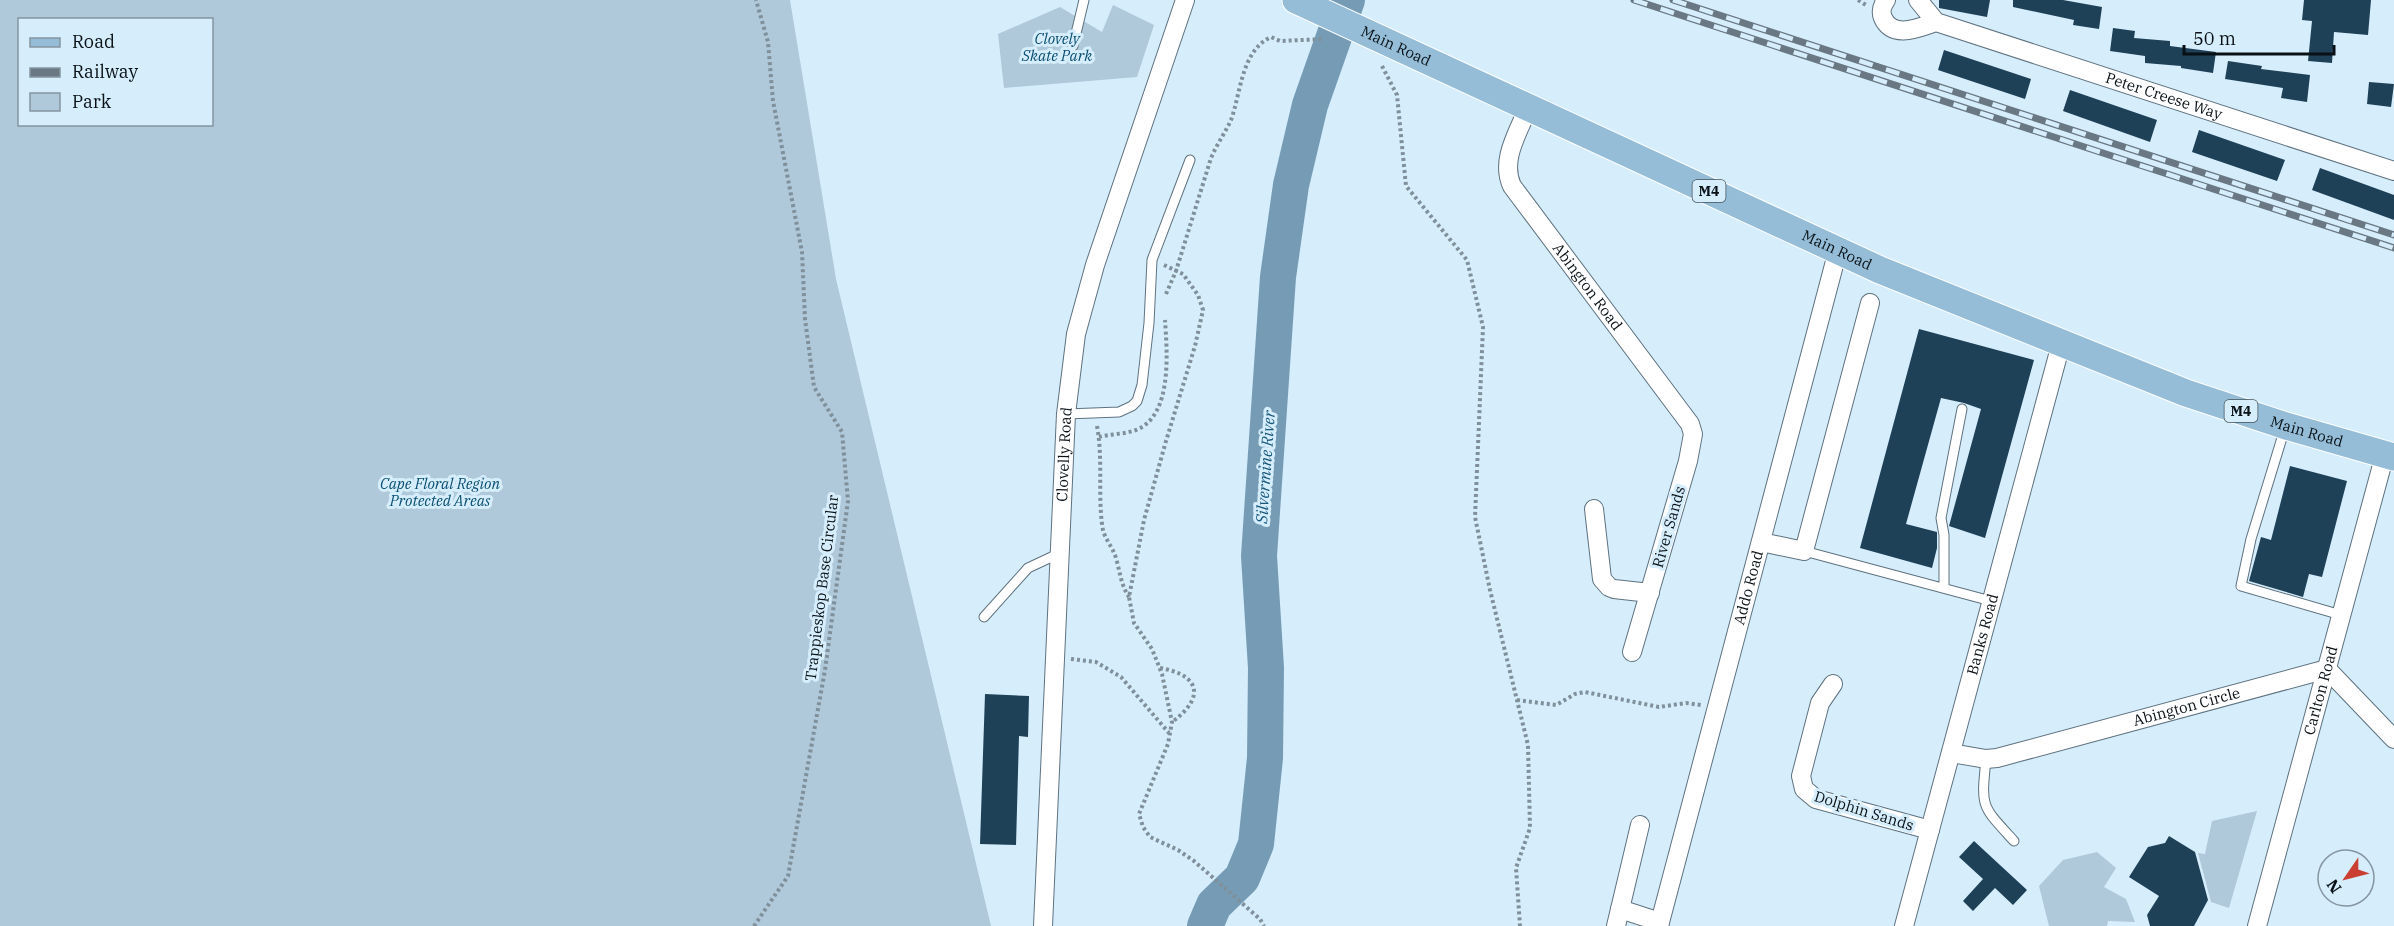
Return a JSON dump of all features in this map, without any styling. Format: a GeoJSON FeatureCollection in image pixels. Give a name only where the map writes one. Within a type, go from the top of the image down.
{"type":"FeatureCollection","features":[{"type":"Feature","properties":{"kind":"main road","name":"Main Road"},"geometry":{"type":"LineString","coordinates":[[1306,5],[1880,270],[2186,393],[2286,426],[2389,456]]}},
{"type":"Feature","properties":{"kind":"street","name":"Clovelly Road"},"geometry":{"type":"LineString","coordinates":[[1043,926],[1066,414],[1076,334],[1095,265],[1185,0]]}},
{"type":"Feature","properties":{"kind":"street"},"geometry":{"type":"LineString","coordinates":[[1886,0],[1881,13],[1887,25],[1904,31],[1936,22],[1918,0]]}},
{"type":"Feature","properties":{"kind":"street","name":"Peter Creese Way"},"geometry":{"type":"LineString","coordinates":[[1936,22],[2394,171]]}},
{"type":"Feature","properties":{"kind":"street","name":"Abington Road"},"geometry":{"type":"LineString","coordinates":[[1528,108],[1507,159],[1508,175],[1512,186],[1690,424],[1693,434],[1688,461]]}},
{"type":"Feature","properties":{"kind":"street","name":"Addo Road"},"geometry":{"type":"LineString","coordinates":[[1659,924],[1838,250]]}},
{"type":"Feature","properties":{"kind":"street"},"geometry":{"type":"LineString","coordinates":[[1761,542],[1804,551],[1870,303]]}},
{"type":"Feature","properties":{"kind":"street","name":"Banks Road"},"geometry":{"type":"LineString","coordinates":[[1904,926],[2061,344]]}},
{"type":"Feature","properties":{"kind":"street","name":"Carlton Road"},"geometry":{"type":"LineString","coordinates":[[2257,926],[2341,615],[2389,456]]}},
{"type":"Feature","properties":{"kind":"street","name":"River Sands"},"geometry":{"type":"LineString","coordinates":[[1632,652],[1688,461]]}},
{"type":"Feature","properties":{"kind":"street"},"geometry":{"type":"LineString","coordinates":[[1594,509],[1602,579],[1608,587],[1614,589],[1650,593]]}},
{"type":"Feature","properties":{"kind":"street"},"geometry":{"type":"LineString","coordinates":[[2327,669],[2394,739]]}},
{"type":"Feature","properties":{"kind":"street","name":"Abington Circle"},"geometry":{"type":"LineString","coordinates":[[1951,753],[1986,759],[2327,669]]}},
{"type":"Feature","properties":{"kind":"street","name":"Dolphin Sands"},"geometry":{"type":"LineString","coordinates":[[1833,684],[1820,703],[1801,776],[1804,789],[1816,799],[1930,831]]}},
{"type":"Feature","properties":{"kind":"street"},"geometry":{"type":"LineString","coordinates":[[1640,825],[1618,917],[1659,924]]}},
{"type":"Feature","properties":{"kind":"lane"},"geometry":{"type":"LineString","coordinates":[[1073,46],[1084,0]]}},
{"type":"Feature","properties":{"kind":"lane"},"geometry":{"type":"LineString","coordinates":[[1066,414],[1119,412],[1137,401],[1143,375],[1149,323],[1152,260],[1190,160]]}},
{"type":"Feature","properties":{"kind":"lane"},"geometry":{"type":"LineString","coordinates":[[1944,588],[1944,535],[1941,518],[1962,409]]}},
{"type":"Feature","properties":{"kind":"lane"},"geometry":{"type":"LineString","coordinates":[[2286,426],[2251,539],[2241,586],[2341,615]]}},
{"type":"Feature","properties":{"kind":"lane"},"geometry":{"type":"LineString","coordinates":[[1804,551],[1991,601]]}},
{"type":"Feature","properties":{"kind":"lane"},"geometry":{"type":"LineString","coordinates":[[984,617],[1028,568],[1060,553]]}},
{"type":"Feature","properties":{"kind":"lane"},"geometry":{"type":"LineString","coordinates":[[1986,759],[1984,804],[1988,813],[2014,841]]}},
{"type":"Feature","properties":{"kind":"path","name":"Trappieskop Base Circular"},"geometry":{"type":"LineString","coordinates":[[754,926],[788,876],[825,670],[848,501],[842,432],[814,387],[805,319],[802,252],[773,101],[768,42],[756,0]]}},
{"type":"Feature","properties":{"kind":"path"},"geometry":{"type":"LineString","coordinates":[[1176,271],[1211,158],[1230,122],[1239,95],[1242,76],[1261,42],[1271,37],[1280,41],[1306,42],[1321,38]]}},
{"type":"Feature","properties":{"kind":"path"},"geometry":{"type":"LineString","coordinates":[[1383,67],[1397,95],[1406,186],[1467,260],[1483,327],[1474,517],[1528,745],[1530,828],[1516,868],[1520,926]]}},
{"type":"Feature","properties":{"kind":"path"},"geometry":{"type":"LineString","coordinates":[[1129,597],[1146,512],[1203,310],[1198,295],[1184,274],[1152,260]]}},
{"type":"Feature","properties":{"kind":"path"},"geometry":{"type":"LineString","coordinates":[[1095,414],[1099,437],[1098,458],[1102,474],[1102,524],[1105,540],[1114,550],[1121,582],[1129,597],[1137,631],[1152,649],[1160,668],[1172,722],[1168,744],[1139,814],[1150,837],[1178,849],[1252,911],[1264,926]]}},
{"type":"Feature","properties":{"kind":"path"},"geometry":{"type":"LineString","coordinates":[[1055,657],[1096,662],[1121,677],[1169,734]]}},
{"type":"Feature","properties":{"kind":"path"},"geometry":{"type":"LineString","coordinates":[[1160,668],[1177,671],[1190,679],[1195,688],[1193,701],[1182,715],[1172,722]]}},
{"type":"Feature","properties":{"kind":"path"},"geometry":{"type":"LineString","coordinates":[[1517,700],[1556,705],[1575,694],[1585,692],[1659,707],[1695,703],[1716,710]]}},
{"type":"Feature","properties":{"kind":"green space","name":"Cape Floral Region Protected Areas"},"geometry":{"type":"Polygon","coordinates":[[[0,0],[790,0],[836,279],[991,926],[0,926],[0,0]]]}},
{"type":"Feature","properties":{"kind":"green space","name":"Clovely Skate Park"},"geometry":{"type":"Polygon","coordinates":[[[1113,5],[1154,25],[1137,77],[1004,88],[998,34],[1060,7],[1102,32],[1113,5]]]}},
{"type":"Feature","properties":{"kind":"green space"},"geometry":{"type":"Polygon","coordinates":[[[2257,811],[2229,908],[2211,902],[2198,853],[2205,854],[2212,821],[2257,811]]]}},
{"type":"Feature","properties":{"kind":"green space"},"geometry":{"type":"Polygon","coordinates":[[[2097,852],[2116,868],[2104,887],[2126,899],[2135,922],[2108,921],[2107,926],[2049,926],[2039,886],[2063,860],[2097,852]]]}},
{"type":"Feature","properties":{"kind":"building"},"geometry":{"type":"Polygon","coordinates":[[[1939,0],[1990,0],[1987,17],[1939,8],[1939,0]]]}},
{"type":"Feature","properties":{"kind":"building"},"geometry":{"type":"Polygon","coordinates":[[[2013,0],[2063,0],[2102,7],[2099,29],[2073,25],[2074,20],[2013,7],[2013,0]]]}},
{"type":"Feature","properties":{"kind":"building"},"geometry":{"type":"Polygon","coordinates":[[[2304,0],[2371,0],[2368,35],[2334,32],[2332,63],[2308,61],[2312,21],[2302,20],[2304,0]]]}},
{"type":"Feature","properties":{"kind":"building"},"geometry":{"type":"Polygon","coordinates":[[[2113,28],[2135,31],[2134,38],[2170,41],[2170,46],[2216,52],[2213,73],[2181,68],[2181,66],[2145,63],[2145,56],[2110,51],[2113,28]]]}},
{"type":"Feature","properties":{"kind":"building"},"geometry":{"type":"Polygon","coordinates":[[[1944,50],[2031,79],[2025,99],[1938,70],[1944,50]]]}},
{"type":"Feature","properties":{"kind":"building"},"geometry":{"type":"Polygon","coordinates":[[[2228,61],[2262,66],[2261,69],[2310,75],[2307,102],[2281,98],[2283,88],[2225,79],[2228,61]]]}},
{"type":"Feature","properties":{"kind":"building"},"geometry":{"type":"Polygon","coordinates":[[[2369,82],[2394,84],[2391,107],[2367,104],[2369,82]]]}},
{"type":"Feature","properties":{"kind":"building"},"geometry":{"type":"Polygon","coordinates":[[[2070,90],[2157,120],[2150,142],[2063,111],[2070,90]]]}},
{"type":"Feature","properties":{"kind":"building"},"geometry":{"type":"Polygon","coordinates":[[[2199,130],[2285,160],[2277,181],[2192,152],[2199,130]]]}},
{"type":"Feature","properties":{"kind":"building"},"geometry":{"type":"Polygon","coordinates":[[[2320,168],[2394,195],[2394,220],[2312,190],[2320,168]]]}},
{"type":"Feature","properties":{"kind":"building"},"geometry":{"type":"Polygon","coordinates":[[[1919,329],[2034,360],[1985,538],[1949,526],[1981,409],[1941,398],[1906,524],[1937,532],[1937,548],[1932,568],[1860,548],[1919,329]]]}},
{"type":"Feature","properties":{"kind":"building"},"geometry":{"type":"Polygon","coordinates":[[[2290,466],[2347,481],[2322,577],[2309,574],[2303,597],[2249,581],[2261,537],[2271,540],[2290,466]]]}},
{"type":"Feature","properties":{"kind":"building"},"geometry":{"type":"Polygon","coordinates":[[[985,694],[1029,696],[1028,737],[1019,736],[1016,845],[980,844],[985,694]]]}},
{"type":"Feature","properties":{"kind":"building"},"geometry":{"type":"Polygon","coordinates":[[[2169,836],[2195,852],[2208,900],[2194,926],[2150,926],[2147,915],[2159,896],[2129,877],[2148,847],[2165,843],[2169,836]]]}},
{"type":"Feature","properties":{"kind":"building"},"geometry":{"type":"Polygon","coordinates":[[[1974,841],[2027,890],[2013,905],[1995,888],[1973,911],[1963,901],[1983,879],[1959,857],[1974,841]]]}},
{"type":"Feature","properties":{"kind":"waterway","name":"Silvermine River"},"geometry":{"type":"LineString","coordinates":[[1205,926],[1214,905],[1242,878],[1256,844],[1265,758],[1266,668],[1259,556],[1278,277],[1291,185],[1310,105],[1347,0]]}},
{"type":"Feature","properties":{"kind":"railway"},"geometry":{"type":"LineString","coordinates":[[1634,0],[2394,248]]}},
{"type":"Feature","properties":{"kind":"railway"},"geometry":{"type":"LineString","coordinates":[[1673,0],[2394,235]]}}]}
